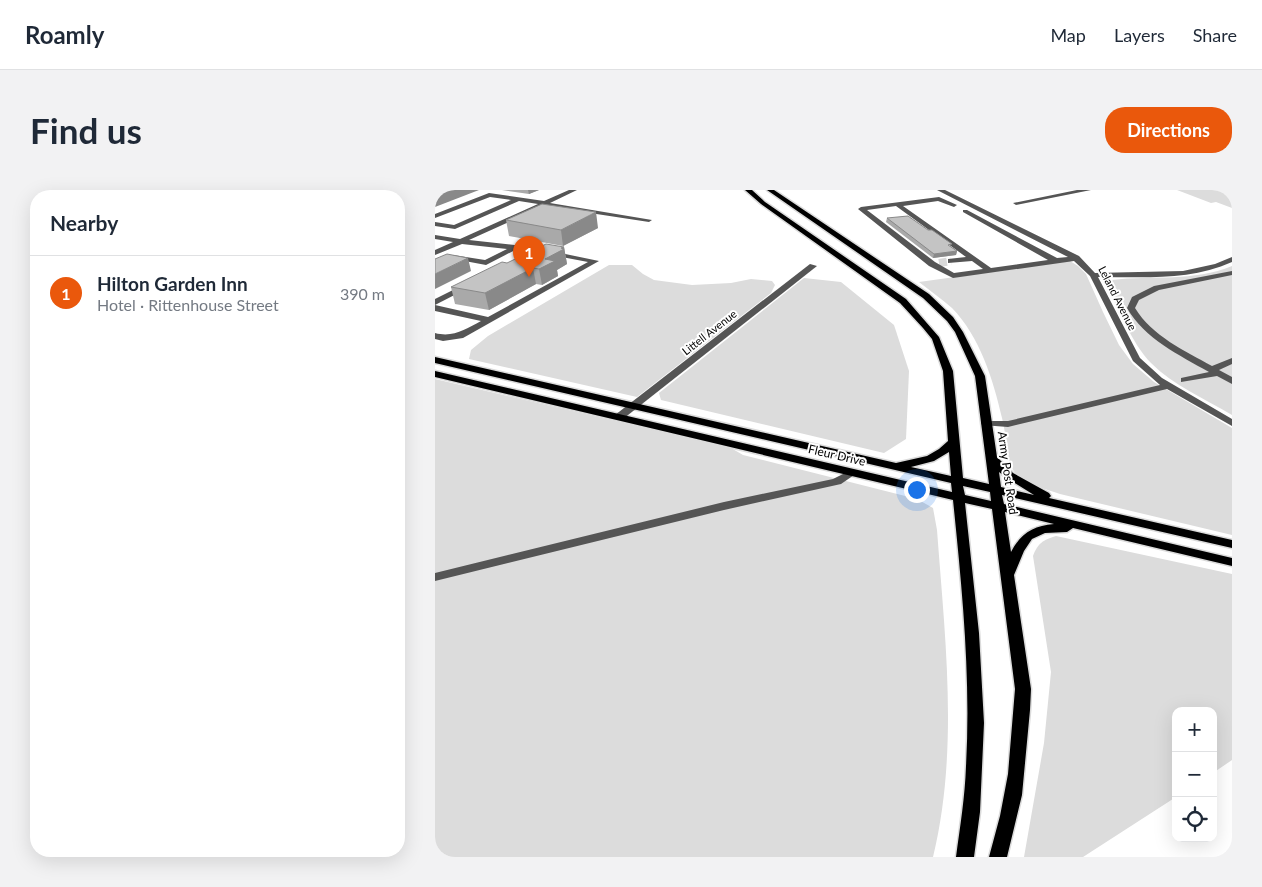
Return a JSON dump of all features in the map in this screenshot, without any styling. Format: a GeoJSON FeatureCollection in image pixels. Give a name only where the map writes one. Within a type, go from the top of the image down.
{"type":"FeatureCollection","features":[{"type":"Feature","properties":{"kind":"main road"},"geometry":{"type":"LineString","coordinates":[[749,190],[763,203],[889,290],[909,307],[926,326],[943,354],[948,371],[958,498],[975,651],[977,707],[975,774],[965,857]]}},
{"type":"Feature","properties":{"kind":"main road","name":"Army Post Road"},"geometry":{"type":"LineString","coordinates":[[770,190],[933,302],[950,319],[967,345],[980,376],[1023,689],[1022,733],[1016,784],[998,857]]}},
{"type":"Feature","properties":{"kind":"main road","name":"Fleur Drive"},"geometry":{"type":"LineString","coordinates":[[435,360],[1232,544]]}},
{"type":"Feature","properties":{"kind":"main road","name":"Fleur Drive"},"geometry":{"type":"LineString","coordinates":[[435,374],[1232,562]]}},
{"type":"Feature","properties":{"kind":"main road"},"geometry":{"type":"LineString","coordinates":[[878,463],[901,464],[924,461],[941,454],[954,441]]}},
{"type":"Feature","properties":{"kind":"main road"},"geometry":{"type":"LineString","coordinates":[[991,458],[1009,475],[1063,505]]}},
{"type":"Feature","properties":{"kind":"main road"},"geometry":{"type":"LineString","coordinates":[[1008,574],[1018,547],[1031,533],[1042,529],[1060,528],[1110,533]]}},
{"type":"Feature","properties":{"kind":"street"},"geometry":{"type":"LineString","coordinates":[[435,253],[574,190]]}},
{"type":"Feature","properties":{"kind":"street","name":"Leland Avenue"},"geometry":{"type":"LineString","coordinates":[[940,190],[1076,258],[1093,275],[1131,352],[1150,373],[1168,386],[1232,423]]}},
{"type":"Feature","properties":{"kind":"street"},"geometry":{"type":"LineString","coordinates":[[1016,203],[1088,190]]}},
{"type":"Feature","properties":{"kind":"street"},"geometry":{"type":"LineString","coordinates":[[435,216],[485,195],[649,220]]}},
{"type":"Feature","properties":{"kind":"street"},"geometry":{"type":"LineString","coordinates":[[463,214],[503,197]]}},
{"type":"Feature","properties":{"kind":"street"},"geometry":{"type":"LineString","coordinates":[[436,224],[455,227],[519,199]]}},
{"type":"Feature","properties":{"kind":"street"},"geometry":{"type":"LineString","coordinates":[[1056,261],[965,211],[939,199],[861,209],[936,264],[946,274],[953,276],[989,270],[1056,261],[1076,258]]}},
{"type":"Feature","properties":{"kind":"street"},"geometry":{"type":"LineString","coordinates":[[897,204],[989,270]]}},
{"type":"Feature","properties":{"kind":"street"},"geometry":{"type":"LineString","coordinates":[[564,207],[551,213],[568,216]]}},
{"type":"Feature","properties":{"kind":"street"},"geometry":{"type":"LineString","coordinates":[[965,211],[979,209]]}},
{"type":"Feature","properties":{"kind":"street"},"geometry":{"type":"LineString","coordinates":[[604,221],[616,215]]}},
{"type":"Feature","properties":{"kind":"street"},"geometry":{"type":"LineString","coordinates":[[436,224],[454,218]]}},
{"type":"Feature","properties":{"kind":"street"},"geometry":{"type":"LineString","coordinates":[[435,237],[485,246],[516,247],[595,260],[461,336],[443,338],[435,336]]}},
{"type":"Feature","properties":{"kind":"street"},"geometry":{"type":"LineString","coordinates":[[435,264],[453,258],[486,264],[516,247]]}},
{"type":"Feature","properties":{"kind":"street"},"geometry":{"type":"LineString","coordinates":[[523,258],[538,250]]}},
{"type":"Feature","properties":{"kind":"street"},"geometry":{"type":"LineString","coordinates":[[951,262],[973,258]]}},
{"type":"Feature","properties":{"kind":"street"},"geometry":{"type":"LineString","coordinates":[[1093,275],[1186,272],[1209,268],[1232,259]]}},
{"type":"Feature","properties":{"kind":"street","name":"Littell Avenue"},"geometry":{"type":"LineString","coordinates":[[619,417],[813,266]]}},
{"type":"Feature","properties":{"kind":"street"},"geometry":{"type":"LineString","coordinates":[[1232,273],[1157,288],[1140,295],[1131,304],[1135,317],[1145,328],[1232,381]]}},
{"type":"Feature","properties":{"kind":"street"},"geometry":{"type":"LineString","coordinates":[[435,302],[478,281]]}},
{"type":"Feature","properties":{"kind":"street"},"geometry":{"type":"LineString","coordinates":[[435,308],[489,320]]}},
{"type":"Feature","properties":{"kind":"street"},"geometry":{"type":"LineString","coordinates":[[1184,380],[1216,371],[1232,361]]}},
{"type":"Feature","properties":{"kind":"street"},"geometry":{"type":"LineString","coordinates":[[986,423],[1008,424],[1168,386]]}},
{"type":"Feature","properties":{"kind":"street"},"geometry":{"type":"LineString","coordinates":[[435,577],[725,506],[837,482],[851,473]]}},
{"type":"Feature","properties":{"kind":"shaded area"},"geometry":{"type":"Polygon","coordinates":[[[1177,190],[1232,190],[1232,208],[1216,202],[1211,203],[1177,190]]]}},
{"type":"Feature","properties":{"kind":"shaded area"},"geometry":{"type":"Polygon","coordinates":[[[1070,261],[1086,274],[1119,345],[1133,364],[1154,382],[1232,428],[1232,535],[1060,494],[1019,477],[1011,466],[998,403],[990,374],[978,345],[962,319],[952,308],[919,282],[1070,261]]]}},
{"type":"Feature","properties":{"kind":"shaded area"},"geometry":{"type":"Polygon","coordinates":[[[609,265],[632,265],[654,280],[692,285],[731,283],[751,279],[772,281],[775,285],[771,293],[637,397],[469,359],[471,350],[488,336],[609,265]]]}},
{"type":"Feature","properties":{"kind":"shaded area"},"geometry":{"type":"Polygon","coordinates":[[[1232,266],[1232,415],[1179,385],[1151,363],[1132,336],[1107,286],[1112,280],[1188,276],[1218,271],[1232,266]]]}},
{"type":"Feature","properties":{"kind":"shaded area"},"geometry":{"type":"Polygon","coordinates":[[[804,278],[841,282],[894,325],[909,371],[906,439],[884,453],[661,400],[659,393],[804,278]]]}},
{"type":"Feature","properties":{"kind":"shaded area"},"geometry":{"type":"Polygon","coordinates":[[[435,379],[731,448],[743,455],[917,499],[933,508],[937,530],[946,653],[948,735],[941,817],[933,857],[435,857],[435,379]]]}},
{"type":"Feature","properties":{"kind":"shaded area"},"geometry":{"type":"Polygon","coordinates":[[[1056,536],[1232,574],[1232,760],[1217,770],[1217,707],[1172,707],[1172,800],[1083,857],[1024,857],[1044,743],[1051,672],[1033,556],[1041,543],[1056,536]]]}},
{"type":"Feature","properties":{"kind":"building"},"geometry":{"type":"Polygon","coordinates":[[[542,204],[596,212],[561,230],[506,220],[542,204]]]}},
{"type":"Feature","properties":{"kind":"building"},"geometry":{"type":"Polygon","coordinates":[[[908,216],[952,244],[948,245],[957,251],[934,254],[887,218],[908,216]]]}},
{"type":"Feature","properties":{"kind":"building"},"geometry":{"type":"Polygon","coordinates":[[[546,244],[564,247],[561,248],[564,249],[545,259],[555,261],[539,269],[533,268],[485,293],[451,287],[502,262],[507,263],[546,244]]]}},
{"type":"Feature","properties":{"kind":"building"},"geometry":{"type":"Polygon","coordinates":[[[447,254],[468,258],[435,274],[435,259],[447,254]]]}},
{"type":"Feature","properties":{"kind":"tunnel"},"geometry":{"type":"LineString","coordinates":[[939,263],[951,261]]}},
{"type":"Feature","properties":{"kind":"place","name":"Hilton Garden Inn"},"geometry":{"type":"Point","coordinates":[529,277]}}]}
